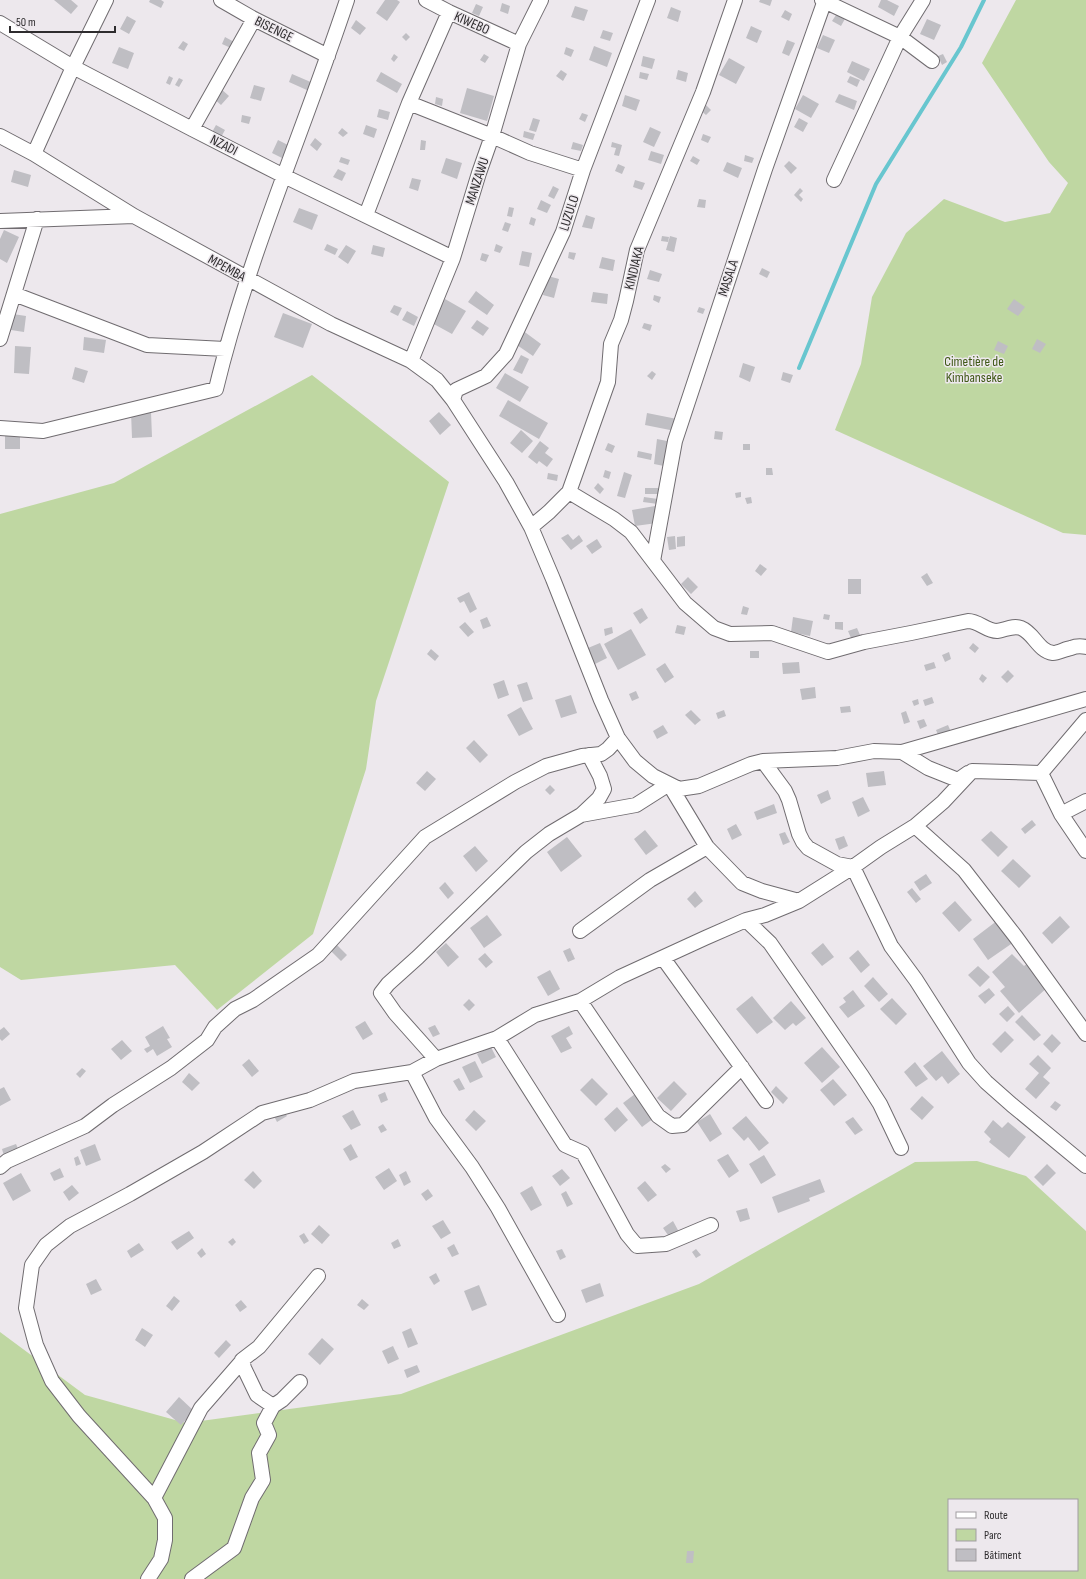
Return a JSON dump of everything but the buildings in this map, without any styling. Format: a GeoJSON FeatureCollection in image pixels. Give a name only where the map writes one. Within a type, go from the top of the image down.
{"type":"FeatureCollection","features":[{"type":"Feature","properties":{"kind":"street"},"geometry":{"type":"LineString","coordinates":[[34,154],[73,67],[106,0]]}},
{"type":"Feature","properties":{"kind":"street","name":"BISENGE"},"geometry":{"type":"LineString","coordinates":[[221,0],[254,19],[328,56]]}},
{"type":"Feature","properties":{"kind":"street"},"geometry":{"type":"LineString","coordinates":[[0,428],[43,431],[216,389],[225,349],[247,279],[347,0]]}},
{"type":"Feature","properties":{"kind":"street","name":"KIWEBO"},"geometry":{"type":"LineString","coordinates":[[426,0],[448,12],[519,44]]}},
{"type":"Feature","properties":{"kind":"street","name":"MANZAWU"},"geometry":{"type":"LineString","coordinates":[[411,361],[453,258],[492,136],[519,44],[541,0]]}},
{"type":"Feature","properties":{"kind":"street","name":"LUZULO"},"geometry":{"type":"LineString","coordinates":[[453,400],[456,390],[474,383],[486,376],[506,354],[563,232],[583,170],[648,0]]}},
{"type":"Feature","properties":{"kind":"street","name":"KINDIAKA"},"geometry":{"type":"LineString","coordinates":[[531,527],[569,492],[608,382],[611,344],[621,320],[637,250],[703,92],[735,0]]}},
{"type":"Feature","properties":{"kind":"street"},"geometry":{"type":"LineString","coordinates":[[824,0],[900,37],[932,61]]}},
{"type":"Feature","properties":{"kind":"street","name":"MASALA"},"geometry":{"type":"LineString","coordinates":[[652,562],[675,441],[765,169],[824,0]]}},
{"type":"Feature","properties":{"kind":"street"},"geometry":{"type":"LineString","coordinates":[[834,180],[900,37],[923,0]]}},
{"type":"Feature","properties":{"kind":"street"},"geometry":{"type":"LineString","coordinates":[[366,215],[408,104],[448,12]]}},
{"type":"Feature","properties":{"kind":"street"},"geometry":{"type":"LineString","coordinates":[[192,129],[254,19]]}},
{"type":"Feature","properties":{"kind":"street","name":"NZADI"},"geometry":{"type":"LineString","coordinates":[[0,23],[73,67],[192,129],[284,176],[453,258]]}},
{"type":"Feature","properties":{"kind":"street"},"geometry":{"type":"LineString","coordinates":[[408,104],[492,136],[530,153],[583,170]]}},
{"type":"Feature","properties":{"kind":"street","name":"MPEMBA"},"geometry":{"type":"LineString","coordinates":[[0,136],[34,154],[134,216],[331,324],[411,361],[436,380],[453,400],[506,482],[531,527],[591,676],[618,738],[635,761],[644,770],[680,789],[699,786],[751,764],[763,761],[837,758],[874,751],[902,752]]}},
{"type":"Feature","properties":{"kind":"street"},"geometry":{"type":"LineString","coordinates":[[0,221],[134,216]]}},
{"type":"Feature","properties":{"kind":"street"},"geometry":{"type":"LineString","coordinates":[[0,339],[37,220]]}},
{"type":"Feature","properties":{"kind":"street"},"geometry":{"type":"LineString","coordinates":[[14,294],[147,345],[225,349]]}},
{"type":"Feature","properties":{"kind":"street"},"geometry":{"type":"LineString","coordinates":[[569,492],[614,519],[631,532],[652,562],[685,603],[714,628],[730,634],[772,633],[828,652],[864,642],[968,621],[975,621],[988,629],[997,631],[1020,627],[1026,631],[1039,645],[1047,651],[1054,653],[1078,646],[1086,647]]}},
{"type":"Feature","properties":{"kind":"street"},"geometry":{"type":"LineString","coordinates":[[902,752],[1086,699]]}},
{"type":"Feature","properties":{"kind":"street"},"geometry":{"type":"LineString","coordinates":[[1041,773],[1086,720]]}},
{"type":"Feature","properties":{"kind":"street"},"geometry":{"type":"LineString","coordinates":[[0,1167],[6,1161],[85,1126],[113,1105],[171,1068],[207,1040],[215,1027],[235,1009],[253,1000],[318,955],[425,837],[515,782],[546,766],[582,756],[601,754],[618,738]]}},
{"type":"Feature","properties":{"kind":"street"},"geometry":{"type":"LineString","coordinates":[[902,752],[928,768],[958,780],[972,771],[1041,773]]}},
{"type":"Feature","properties":{"kind":"street"},"geometry":{"type":"LineString","coordinates":[[436,1060],[395,1013],[381,993],[388,984],[418,957],[526,852],[549,834],[581,815],[599,798],[604,789],[600,776],[589,755]]}},
{"type":"Feature","properties":{"kind":"street"},"geometry":{"type":"LineString","coordinates":[[763,761],[787,796],[802,842],[808,848],[837,864],[853,867]]}},
{"type":"Feature","properties":{"kind":"street"},"geometry":{"type":"LineString","coordinates":[[148,1579],[161,1559],[165,1540],[165,1518],[154,1498],[79,1416],[52,1381],[36,1345],[26,1308],[32,1265],[46,1245],[70,1226],[130,1194],[183,1163],[262,1113],[310,1100],[354,1082],[412,1072],[436,1060],[497,1038],[535,1015],[580,1001],[620,977],[746,920],[765,915],[799,901],[915,826],[943,802],[972,771]]}},
{"type":"Feature","properties":{"kind":"street"},"geometry":{"type":"LineString","coordinates":[[1041,773],[1061,814],[1086,851]]}},
{"type":"Feature","properties":{"kind":"street"},"geometry":{"type":"LineString","coordinates":[[581,815],[636,805],[669,784],[707,848],[742,883],[762,891],[799,901]]}},
{"type":"Feature","properties":{"kind":"street"},"geometry":{"type":"LineString","coordinates":[[1061,814],[1086,801]]}},
{"type":"Feature","properties":{"kind":"street"},"geometry":{"type":"LineString","coordinates":[[915,826],[964,870],[1016,937],[1086,1034]]}},
{"type":"Feature","properties":{"kind":"street"},"geometry":{"type":"LineString","coordinates":[[580,931],[650,880],[707,848]]}},
{"type":"Feature","properties":{"kind":"street"},"geometry":{"type":"LineString","coordinates":[[853,867],[891,946],[916,980],[970,1063],[986,1082],[1086,1166]]}},
{"type":"Feature","properties":{"kind":"street"},"geometry":{"type":"LineString","coordinates":[[746,920],[770,943],[862,1076],[880,1104],[901,1148]]}},
{"type":"Feature","properties":{"kind":"street"},"geometry":{"type":"LineString","coordinates":[[663,958],[766,1101]]}},
{"type":"Feature","properties":{"kind":"street"},"geometry":{"type":"LineString","coordinates":[[580,1001],[658,1116],[672,1126],[683,1124],[742,1067]]}},
{"type":"Feature","properties":{"kind":"street"},"geometry":{"type":"LineString","coordinates":[[497,1038],[565,1145],[583,1153],[627,1234],[637,1246],[666,1244],[711,1225]]}},
{"type":"Feature","properties":{"kind":"street"},"geometry":{"type":"LineString","coordinates":[[412,1072],[436,1118],[472,1167],[498,1208],[558,1315]]}},
{"type":"Feature","properties":{"kind":"street"},"geometry":{"type":"LineString","coordinates":[[154,1498],[201,1408],[242,1360],[259,1347],[318,1276]]}},
{"type":"Feature","properties":{"kind":"street"},"geometry":{"type":"LineString","coordinates":[[242,1361],[257,1395],[273,1406]]}},
{"type":"Feature","properties":{"kind":"street"},"geometry":{"type":"LineString","coordinates":[[192,1579],[234,1548],[252,1498],[263,1480],[258,1453],[268,1435],[264,1422],[273,1406],[282,1400],[300,1382]]}},
{"type":"Feature","properties":{"kind":"green space","name":"Cimetière de Kimbanseke"},"geometry":{"type":"Polygon","coordinates":[[[1016,0],[1086,0],[1086,535],[1063,533],[835,430],[861,364],[872,297],[906,233],[944,199],[1005,222],[1050,213],[1068,183],[1049,162],[982,63],[1016,0]]]}},
{"type":"Feature","properties":{"kind":"green space"},"geometry":{"type":"Polygon","coordinates":[[[312,375],[449,482],[376,701],[366,769],[313,934],[217,1010],[175,965],[21,980],[0,967],[0,514],[114,483],[312,375]]]}},
{"type":"Feature","properties":{"kind":"green space"},"geometry":{"type":"Polygon","coordinates":[[[977,1161],[1026,1176],[1086,1231],[1086,1579],[0,1579],[0,1332],[85,1395],[186,1423],[401,1394],[699,1284],[915,1162],[977,1161]]]}},
{"type":"Feature","properties":{"kind":"waterway"},"geometry":{"type":"LineString","coordinates":[[799,368],[876,184],[961,47],[984,0]]}}]}
